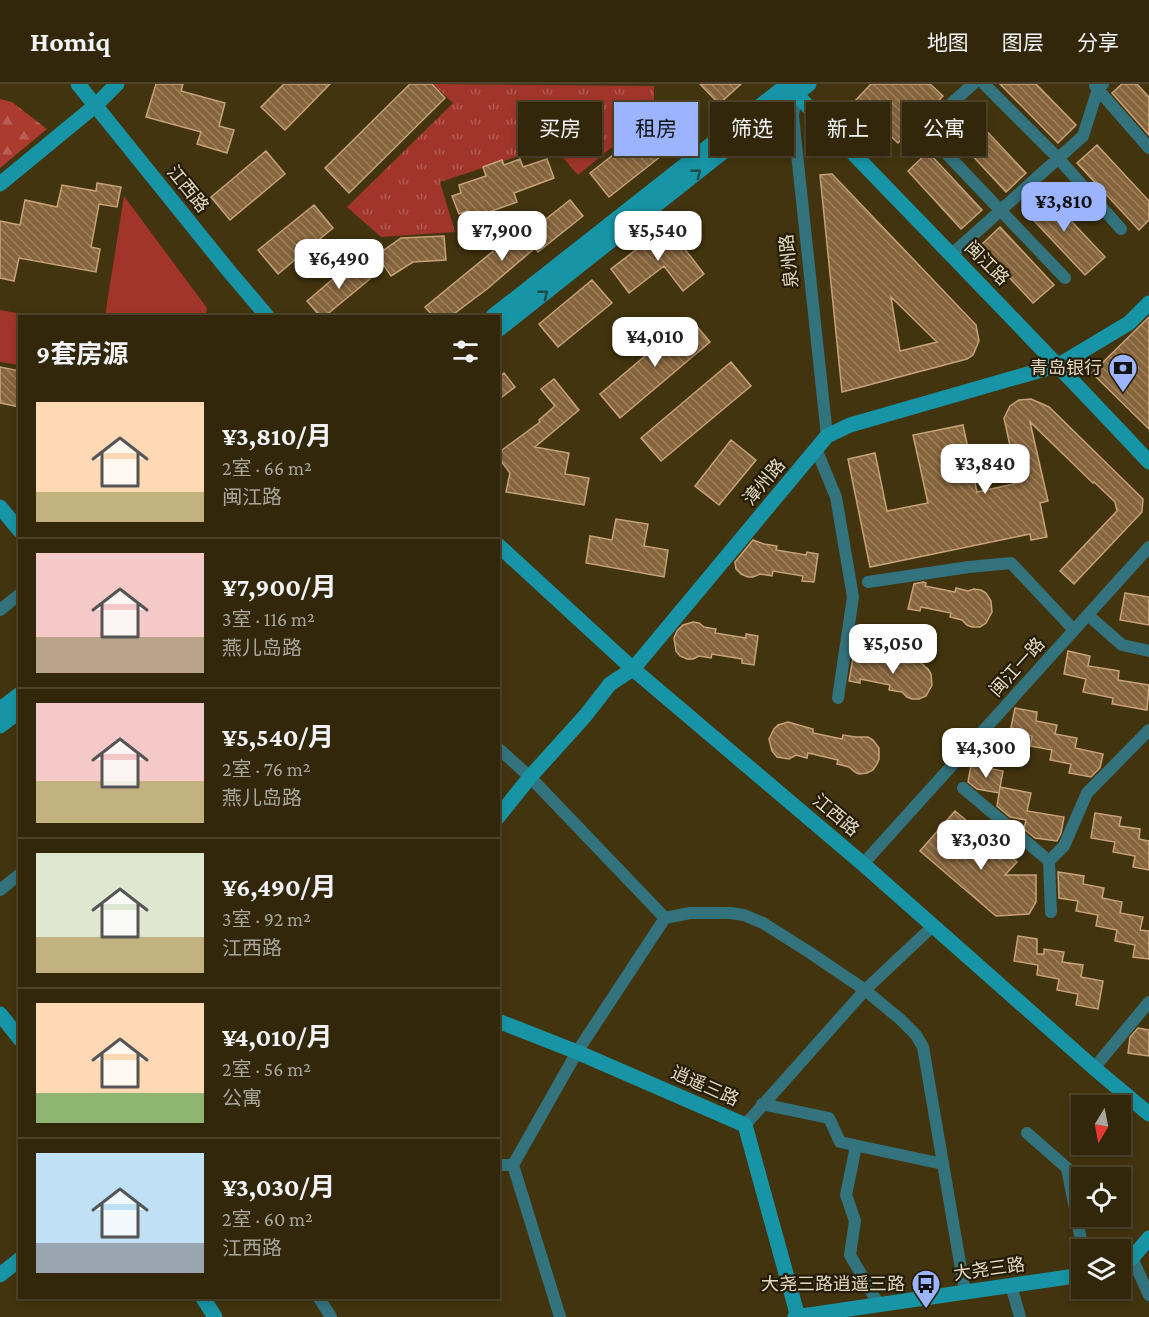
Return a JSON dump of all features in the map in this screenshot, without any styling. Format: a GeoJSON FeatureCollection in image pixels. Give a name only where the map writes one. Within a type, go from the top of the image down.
{"type":"FeatureCollection","features":[{"type":"Feature","properties":{"kind":"street","name":"江西路"},"geometry":{"type":"LineString","coordinates":[[78,84],[266,315]]}},
{"type":"Feature","properties":{"kind":"street"},"geometry":{"type":"LineString","coordinates":[[0,184],[96,105],[117,84]]}},
{"type":"Feature","properties":{"kind":"street"},"geometry":{"type":"LineString","coordinates":[[494,315],[792,87],[809,84]]}},
{"type":"Feature","properties":{"kind":"street"},"geometry":{"type":"LineString","coordinates":[[973,84],[923,129],[1065,278]]}},
{"type":"Feature","properties":{"kind":"street"},"geometry":{"type":"LineString","coordinates":[[984,84],[1058,158],[1120,229]]}},
{"type":"Feature","properties":{"kind":"street"},"geometry":{"type":"LineString","coordinates":[[951,255],[1083,136],[1098,86]]}},
{"type":"Feature","properties":{"kind":"street"},"geometry":{"type":"LineString","coordinates":[[1098,86],[1149,148]]}},
{"type":"Feature","properties":{"kind":"street"},"geometry":{"type":"LineString","coordinates":[[500,328],[792,87]]}},
{"type":"Feature","properties":{"kind":"street","name":"闽江路"},"geometry":{"type":"LineString","coordinates":[[792,87],[1149,462]]}},
{"type":"Feature","properties":{"kind":"street","name":"泉州路"},"geometry":{"type":"LineString","coordinates":[[792,87],[793,116],[827,436]]}},
{"type":"Feature","properties":{"kind":"street","name":"漳州路"},"geometry":{"type":"LineString","coordinates":[[500,814],[610,684],[633,669],[827,436],[850,425],[1059,365],[1129,323],[1149,303]]}},
{"type":"Feature","properties":{"kind":"street"},"geometry":{"type":"LineString","coordinates":[[816,449],[836,497],[853,597],[838,698]]}},
{"type":"Feature","properties":{"kind":"street"},"geometry":{"type":"LineString","coordinates":[[0,507],[18,529]]}},
{"type":"Feature","properties":{"kind":"street","name":"江西路"},"geometry":{"type":"LineString","coordinates":[[500,547],[633,669],[863,864],[1149,1114]]}},
{"type":"Feature","properties":{"kind":"street","name":"闽江一路"},"geometry":{"type":"LineString","coordinates":[[863,864],[1149,547]]}},
{"type":"Feature","properties":{"kind":"street"},"geometry":{"type":"LineString","coordinates":[[868,582],[1011,563],[1074,630]]}},
{"type":"Feature","properties":{"kind":"street"},"geometry":{"type":"LineString","coordinates":[[0,610],[18,596]]}},
{"type":"Feature","properties":{"kind":"street"},"geometry":{"type":"LineString","coordinates":[[1088,615],[1122,645],[1149,651]]}},
{"type":"Feature","properties":{"kind":"street"},"geometry":{"type":"LineString","coordinates":[[0,709],[18,696]]}},
{"type":"Feature","properties":{"kind":"street"},"geometry":{"type":"LineString","coordinates":[[0,726],[18,712]]}},
{"type":"Feature","properties":{"kind":"street"},"geometry":{"type":"LineString","coordinates":[[1051,912],[1049,861],[1064,846],[1087,793],[1149,730]]}},
{"type":"Feature","properties":{"kind":"street"},"geometry":{"type":"LineString","coordinates":[[500,750],[530,777],[665,918]]}},
{"type":"Feature","properties":{"kind":"street"},"geometry":{"type":"LineString","coordinates":[[963,788],[1049,861]]}},
{"type":"Feature","properties":{"kind":"street"},"geometry":{"type":"LineString","coordinates":[[0,890],[18,876]]}},
{"type":"Feature","properties":{"kind":"street"},"geometry":{"type":"LineString","coordinates":[[560,1317],[513,1165],[577,1052],[665,918],[690,913],[730,913],[744,915],[763,923],[865,990],[916,1035],[923,1047],[965,1292]]}},
{"type":"Feature","properties":{"kind":"street"},"geometry":{"type":"LineString","coordinates":[[745,1125],[865,990],[933,926]]}},
{"type":"Feature","properties":{"kind":"street"},"geometry":{"type":"LineString","coordinates":[[1094,1068],[1149,1002]]}},
{"type":"Feature","properties":{"kind":"street"},"geometry":{"type":"LineString","coordinates":[[0,1014],[18,1036]]}},
{"type":"Feature","properties":{"kind":"street","name":"逍遥三路"},"geometry":{"type":"LineString","coordinates":[[500,1023],[577,1052],[745,1125],[797,1317]]}},
{"type":"Feature","properties":{"kind":"street"},"geometry":{"type":"LineString","coordinates":[[762,1104],[829,1118],[840,1142],[943,1164]]}},
{"type":"Feature","properties":{"kind":"street"},"geometry":{"type":"LineString","coordinates":[[1027,1133],[1067,1168],[1081,1239]]}},
{"type":"Feature","properties":{"kind":"street"},"geometry":{"type":"LineString","coordinates":[[856,1146],[846,1195],[855,1221],[850,1255],[879,1305]]}},
{"type":"Feature","properties":{"kind":"street"},"geometry":{"type":"LineString","coordinates":[[500,1165],[513,1165]]}},
{"type":"Feature","properties":{"kind":"street"},"geometry":{"type":"LineString","coordinates":[[1131,1255],[1149,1238]]}},
{"type":"Feature","properties":{"kind":"street"},"geometry":{"type":"LineString","coordinates":[[0,1275],[18,1261]]}},
{"type":"Feature","properties":{"kind":"street"},"geometry":{"type":"LineString","coordinates":[[1131,1268],[1149,1295]]}},
{"type":"Feature","properties":{"kind":"street","name":"大尧三路"},"geometry":{"type":"LineString","coordinates":[[797,1317],[1071,1277]]}},
{"type":"Feature","properties":{"kind":"street"},"geometry":{"type":"LineString","coordinates":[[1011,1285],[1020,1317]]}},
{"type":"Feature","properties":{"kind":"street"},"geometry":{"type":"LineString","coordinates":[[204,1299],[215,1317]]}},
{"type":"Feature","properties":{"kind":"street"},"geometry":{"type":"LineString","coordinates":[[320,1299],[331,1317]]}},
{"type":"Feature","properties":{"kind":"green space"},"geometry":{"type":"Polygon","coordinates":[[[433,84],[654,86],[654,102],[614,102],[614,146],[602,155],[602,102],[518,102],[519,156],[440,182],[455,232],[381,237],[347,207],[453,103],[433,84]]]}},
{"type":"Feature","properties":{"kind":"green space"},"geometry":{"type":"Polygon","coordinates":[[[0,99],[12,102],[47,129],[0,168],[0,99]]]}},
{"type":"Feature","properties":{"kind":"green space"},"geometry":{"type":"Polygon","coordinates":[[[562,156],[601,156],[578,175],[562,156]]]}},
{"type":"Feature","properties":{"kind":"green space"},"geometry":{"type":"Polygon","coordinates":[[[124,196],[207,308],[206,315],[105,315],[124,196]]]}},
{"type":"Feature","properties":{"kind":"green space"},"geometry":{"type":"Polygon","coordinates":[[[0,310],[28,315],[18,315],[18,365],[0,362],[0,310]]]}},
{"type":"Feature","properties":{"kind":"building"},"geometry":{"type":"Polygon","coordinates":[[[156,84],[183,84],[181,91],[225,103],[219,126],[234,130],[227,153],[197,144],[201,132],[146,117],[156,84]]]}},
{"type":"Feature","properties":{"kind":"building"},"geometry":{"type":"Polygon","coordinates":[[[284,84],[330,84],[285,130],[261,107],[284,84]]]}},
{"type":"Feature","properties":{"kind":"building"},"geometry":{"type":"Polygon","coordinates":[[[410,84],[432,84],[445,98],[349,193],[325,168],[410,84]]]}},
{"type":"Feature","properties":{"kind":"building"},"geometry":{"type":"Polygon","coordinates":[[[700,84],[741,84],[721,102],[717,102],[700,84]]]}},
{"type":"Feature","properties":{"kind":"building"},"geometry":{"type":"Polygon","coordinates":[[[871,84],[930,84],[943,96],[937,102],[902,102],[902,139],[898,143],[890,136],[890,102],[854,102],[871,84]]]}},
{"type":"Feature","properties":{"kind":"building"},"geometry":{"type":"Polygon","coordinates":[[[1000,84],[1036,84],[1076,125],[1058,143],[1000,84]]]}},
{"type":"Feature","properties":{"kind":"building"},"geometry":{"type":"Polygon","coordinates":[[[1122,84],[1137,84],[1149,97],[1149,135],[1112,93],[1122,84]]]}},
{"type":"Feature","properties":{"kind":"building"},"geometry":{"type":"Polygon","coordinates":[[[986,130],[1026,173],[1006,192],[973,156],[986,156],[986,130]]]}},
{"type":"Feature","properties":{"kind":"building"},"geometry":{"type":"Polygon","coordinates":[[[1097,145],[1149,201],[1149,220],[1139,230],[1077,163],[1097,145]]]}},
{"type":"Feature","properties":{"kind":"building"},"geometry":{"type":"Polygon","coordinates":[[[266,151],[285,174],[230,220],[211,197],[266,151]]]}},
{"type":"Feature","properties":{"kind":"building"},"geometry":{"type":"Polygon","coordinates":[[[614,154],[614,156],[661,156],[609,197],[590,173],[614,154]]]}},
{"type":"Feature","properties":{"kind":"building"},"geometry":{"type":"Polygon","coordinates":[[[924,156],[932,156],[982,210],[961,229],[908,171],[924,156]]]}},
{"type":"Feature","properties":{"kind":"building"},"geometry":{"type":"Polygon","coordinates":[[[520,159],[523,167],[547,159],[554,178],[514,193],[517,202],[470,219],[467,211],[459,214],[452,196],[461,193],[459,185],[486,176],[483,167],[502,160],[504,165],[520,159]]]}},
{"type":"Feature","properties":{"kind":"building"},"geometry":{"type":"Polygon","coordinates":[[[832,174],[976,325],[979,341],[973,355],[967,359],[842,392],[820,175],[832,174]],[[891,297],[900,351],[937,342],[891,297]]]}},
{"type":"Feature","properties":{"kind":"building"},"geometry":{"type":"Polygon","coordinates":[[[97,183],[121,187],[117,207],[99,204],[91,247],[100,249],[96,272],[19,258],[14,281],[0,278],[0,221],[20,225],[25,200],[57,207],[62,185],[96,191],[97,183]]]}},
{"type":"Feature","properties":{"kind":"building"},"geometry":{"type":"Polygon","coordinates":[[[1043,191],[1105,257],[1085,275],[1023,209],[1043,191]]]}},
{"type":"Feature","properties":{"kind":"building"},"geometry":{"type":"Polygon","coordinates":[[[570,200],[583,216],[538,252],[535,248],[452,315],[432,315],[425,307],[508,239],[513,245],[570,200]]]}},
{"type":"Feature","properties":{"kind":"building"},"geometry":{"type":"Polygon","coordinates":[[[314,205],[333,228],[278,274],[258,250],[314,205]]]}},
{"type":"Feature","properties":{"kind":"building"},"geometry":{"type":"Polygon","coordinates":[[[667,226],[704,274],[683,291],[664,266],[629,293],[611,269],[667,226]]]}},
{"type":"Feature","properties":{"kind":"building"},"geometry":{"type":"Polygon","coordinates":[[[1000,227],[1054,285],[1033,303],[980,246],[1000,227]]]}},
{"type":"Feature","properties":{"kind":"building"},"geometry":{"type":"Polygon","coordinates":[[[444,236],[446,260],[413,262],[391,276],[377,255],[401,238],[444,236]]]}},
{"type":"Feature","properties":{"kind":"building"},"geometry":{"type":"Polygon","coordinates":[[[354,261],[370,279],[326,315],[319,315],[307,301],[354,261]]]}},
{"type":"Feature","properties":{"kind":"building"},"geometry":{"type":"Polygon","coordinates":[[[592,280],[612,303],[558,347],[539,324],[592,280]]]}},
{"type":"Feature","properties":{"kind":"building"},"geometry":{"type":"Polygon","coordinates":[[[1149,317],[1149,429],[1092,373],[1149,317]]]}},
{"type":"Feature","properties":{"kind":"building"},"geometry":{"type":"Polygon","coordinates":[[[690,318],[710,342],[620,418],[600,394],[690,318]]]}},
{"type":"Feature","properties":{"kind":"building"},"geometry":{"type":"Polygon","coordinates":[[[731,362],[751,386],[661,461],[641,438],[731,362]]]}},
{"type":"Feature","properties":{"kind":"building"},"geometry":{"type":"Polygon","coordinates":[[[0,367],[18,371],[18,407],[0,403],[0,367]]]}},
{"type":"Feature","properties":{"kind":"building"},"geometry":{"type":"Polygon","coordinates":[[[504,373],[515,387],[500,398],[500,376],[504,373]]]}},
{"type":"Feature","properties":{"kind":"building"},"geometry":{"type":"Polygon","coordinates":[[[554,379],[579,410],[535,447],[569,453],[565,474],[589,478],[584,505],[506,492],[510,473],[500,460],[500,452],[540,422],[539,420],[555,406],[541,389],[554,379]]]}},
{"type":"Feature","properties":{"kind":"building"},"geometry":{"type":"Polygon","coordinates":[[[1031,399],[1049,407],[1143,499],[1142,512],[1074,584],[1060,571],[1117,511],[1115,502],[1030,422],[1048,501],[1040,503],[1047,537],[1031,540],[1030,534],[870,567],[848,459],[875,453],[887,511],[928,503],[913,435],[963,425],[977,492],[1018,483],[1004,418],[1010,406],[1019,400],[1031,399]]]}},
{"type":"Feature","properties":{"kind":"building"},"geometry":{"type":"Polygon","coordinates":[[[731,440],[756,460],[719,505],[695,486],[731,440]]]}},
{"type":"Feature","properties":{"kind":"building"},"geometry":{"type":"Polygon","coordinates":[[[616,519],[648,524],[644,546],[668,550],[664,577],[586,563],[590,536],[612,540],[616,519]]]}},
{"type":"Feature","properties":{"kind":"building"},"geometry":{"type":"Polygon","coordinates":[[[753,540],[777,546],[776,550],[806,555],[807,552],[818,554],[814,582],[802,581],[803,576],[773,571],[772,576],[760,574],[748,577],[741,574],[736,569],[735,562],[753,540]]]}},
{"type":"Feature","properties":{"kind":"building"},"geometry":{"type":"Polygon","coordinates":[[[926,583],[925,586],[955,592],[956,588],[968,591],[981,590],[991,601],[992,612],[986,623],[980,627],[972,627],[962,620],[950,617],[951,613],[921,607],[920,611],[908,609],[914,584],[926,583]]]}},
{"type":"Feature","properties":{"kind":"building"},"geometry":{"type":"Polygon","coordinates":[[[1125,593],[1149,597],[1149,625],[1120,620],[1125,593]]]}},
{"type":"Feature","properties":{"kind":"building"},"geometry":{"type":"Polygon","coordinates":[[[693,622],[716,629],[715,633],[746,638],[746,634],[758,636],[754,665],[742,663],[742,659],[712,654],[711,658],[699,656],[687,659],[680,656],[676,651],[674,638],[683,625],[693,622]]]}},
{"type":"Feature","properties":{"kind":"building"},"geometry":{"type":"Polygon","coordinates":[[[1068,651],[1090,656],[1088,666],[1119,671],[1118,680],[1149,685],[1147,710],[1112,704],[1113,698],[1083,692],[1086,679],[1064,674],[1068,651]]]}},
{"type":"Feature","properties":{"kind":"building"},"geometry":{"type":"Polygon","coordinates":[[[854,652],[866,655],[865,658],[895,664],[896,660],[908,663],[920,662],[931,674],[932,685],[926,696],[912,699],[902,692],[889,690],[890,685],[860,679],[860,683],[849,681],[854,652]]]}},
{"type":"Feature","properties":{"kind":"building"},"geometry":{"type":"Polygon","coordinates":[[[1015,708],[1037,712],[1036,721],[1057,725],[1055,734],[1077,738],[1075,748],[1103,754],[1100,768],[1091,777],[1069,773],[1071,764],[1050,760],[1052,750],[1030,746],[1032,736],[1010,732],[1015,708]]]}},
{"type":"Feature","properties":{"kind":"building"},"geometry":{"type":"Polygon","coordinates":[[[788,722],[813,729],[813,733],[842,739],[843,735],[868,737],[879,748],[877,764],[873,770],[859,774],[849,767],[837,764],[838,760],[808,753],[807,758],[796,755],[789,759],[777,757],[772,751],[769,739],[778,725],[788,722]]]}},
{"type":"Feature","properties":{"kind":"building"},"geometry":{"type":"Polygon","coordinates":[[[971,765],[1003,771],[999,793],[977,789],[968,782],[971,765]]]}},
{"type":"Feature","properties":{"kind":"building"},"geometry":{"type":"Polygon","coordinates":[[[1000,787],[1031,793],[1027,811],[1064,817],[1057,841],[1035,838],[1024,829],[1026,820],[1010,817],[997,806],[1000,787]]]}},
{"type":"Feature","properties":{"kind":"building"},"geometry":{"type":"Polygon","coordinates":[[[955,811],[979,831],[963,851],[981,866],[992,853],[1000,860],[1006,853],[1017,862],[1005,875],[1036,875],[1036,902],[1029,914],[996,916],[920,851],[955,811]]]}},
{"type":"Feature","properties":{"kind":"building"},"geometry":{"type":"Polygon","coordinates":[[[1095,813],[1121,817],[1119,826],[1140,829],[1139,839],[1149,841],[1149,870],[1133,867],[1135,856],[1113,852],[1115,842],[1091,838],[1095,813]]]}},
{"type":"Feature","properties":{"kind":"building"},"geometry":{"type":"Polygon","coordinates":[[[1058,872],[1084,876],[1083,884],[1104,888],[1102,898],[1122,902],[1120,913],[1143,917],[1140,930],[1149,931],[1149,959],[1133,957],[1135,945],[1115,941],[1117,930],[1096,926],[1098,915],[1076,911],[1078,901],[1059,898],[1058,872]]]}},
{"type":"Feature","properties":{"kind":"building"},"geometry":{"type":"Polygon","coordinates":[[[1018,936],[1037,939],[1037,954],[1044,954],[1044,949],[1064,952],[1062,962],[1083,965],[1081,977],[1103,981],[1098,1009],[1076,1005],[1078,994],[1057,990],[1059,979],[1037,975],[1038,965],[1014,961],[1018,936]]]}},
{"type":"Feature","properties":{"kind":"building"},"geometry":{"type":"Polygon","coordinates":[[[1138,1028],[1149,1030],[1149,1056],[1128,1053],[1130,1037],[1138,1028]]]}},
{"type":"Feature","properties":{"kind":"place","name":"青岛银行"},"geometry":{"type":"Point","coordinates":[1123,394]}},
{"type":"Feature","properties":{"kind":"place","name":"大尧三路逍遥三路"},"geometry":{"type":"Point","coordinates":[926,1310]}}]}
